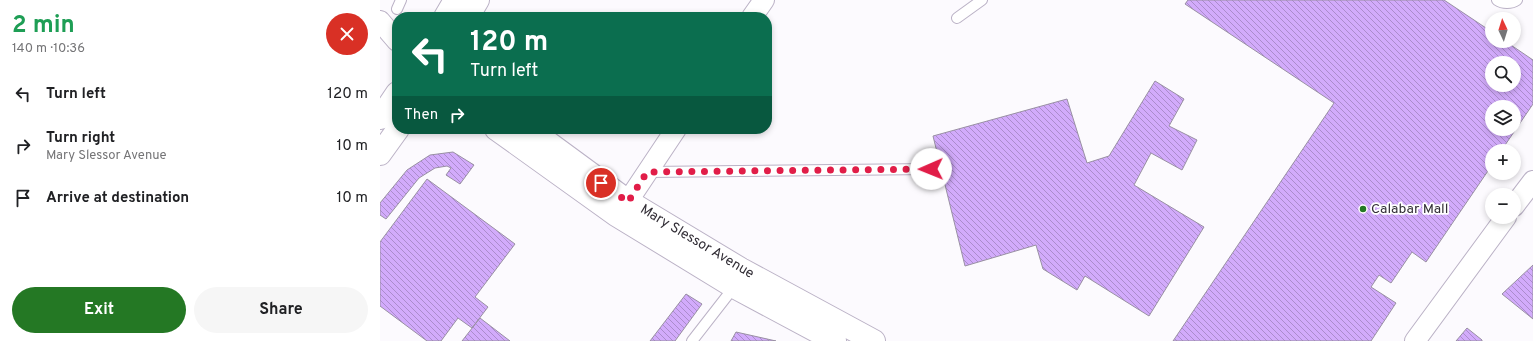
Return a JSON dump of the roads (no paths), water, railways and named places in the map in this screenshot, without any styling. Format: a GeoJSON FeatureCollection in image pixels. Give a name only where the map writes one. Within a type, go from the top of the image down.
{"type":"FeatureCollection","features":[{"type":"Feature","properties":{"kind":"main road"},"geometry":{"type":"LineString","coordinates":[[448,12],[455,0]]}},
{"type":"Feature","properties":{"kind":"main road"},"geometry":{"type":"LineString","coordinates":[[471,12],[478,0]]}},
{"type":"Feature","properties":{"kind":"main road"},"geometry":{"type":"LineString","coordinates":[[380,118],[392,100]]}},
{"type":"Feature","properties":{"kind":"main road"},"geometry":{"type":"LineString","coordinates":[[380,154],[394,134]]}},
{"type":"Feature","properties":{"kind":"main road","name":"Mary Slessor Avenue"},"geometry":{"type":"LineString","coordinates":[[503,134],[616,214],[734,287],[835,341]]}},
{"type":"Feature","properties":{"kind":"main road","name":"Mary Slessor Avenue"},"geometry":{"type":"LineString","coordinates":[[543,134],[628,202],[741,270],[874,341]]}},
{"type":"Feature","properties":{"kind":"street"},"geometry":{"type":"LineString","coordinates":[[756,12],[764,0]]}},
{"type":"Feature","properties":{"kind":"street"},"geometry":{"type":"LineString","coordinates":[[380,21],[392,35]]}},
{"type":"Feature","properties":{"kind":"street"},"geometry":{"type":"LineString","coordinates":[[628,202],[673,134]]}},
{"type":"Feature","properties":{"kind":"street"},"geometry":{"type":"LineString","coordinates":[[1521,196],[1533,180]]}},
{"type":"Feature","properties":{"kind":"street"},"geometry":{"type":"LineString","coordinates":[[1415,341],[1501,224]]}},
{"type":"Feature","properties":{"kind":"lane"},"geometry":{"type":"LineString","coordinates":[[956,18],[982,0]]}},
{"type":"Feature","properties":{"kind":"lane"},"geometry":{"type":"LineString","coordinates":[[1497,0],[1501,3],[1513,3],[1517,0]]}},
{"type":"Feature","properties":{"kind":"lane"},"geometry":{"type":"LineString","coordinates":[[647,172],[931,169]]}},
{"type":"Feature","properties":{"kind":"lane"},"geometry":{"type":"LineString","coordinates":[[692,341],[734,287]]}},
{"type":"Feature","properties":{"kind":"place","name":"Calabar Mall"},"geometry":{"type":"Point","coordinates":[1363,209]}}]}
